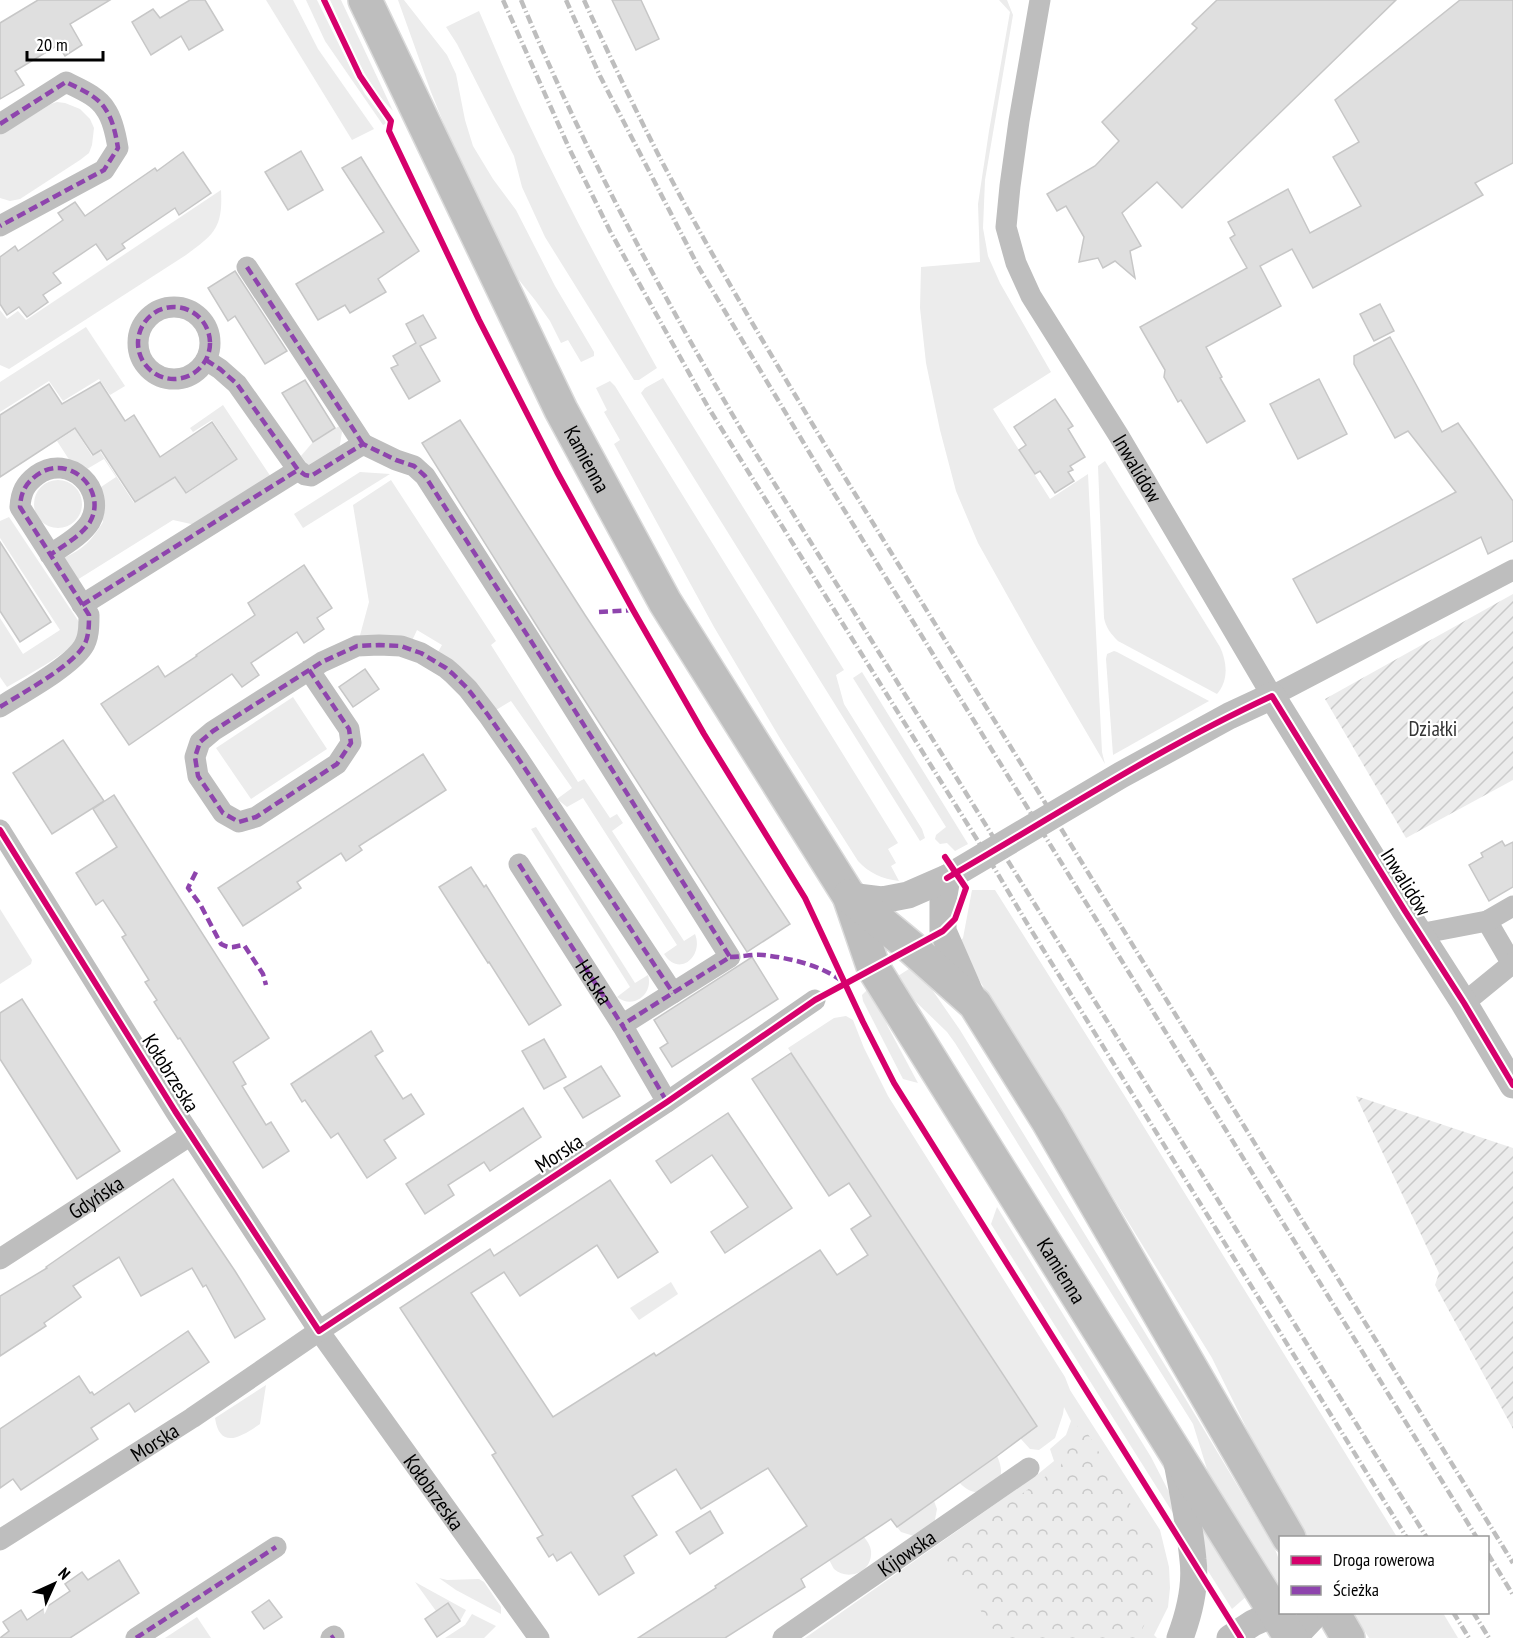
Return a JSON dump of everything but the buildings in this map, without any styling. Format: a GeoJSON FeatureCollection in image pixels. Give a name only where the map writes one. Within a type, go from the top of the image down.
{"type":"FeatureCollection","features":[{"type":"Feature","properties":{"kind":"main road","name":"Kamienna"},"geometry":{"type":"LineString","coordinates":[[365,0],[561,410],[665,602],[849,896],[874,969],[1285,1625]]}},
{"type":"Feature","properties":{"kind":"main road","name":"Kamienna"},"geometry":{"type":"LineString","coordinates":[[849,896],[975,1004],[1048,1121],[1288,1536]]}},
{"type":"Feature","properties":{"kind":"main road"},"geometry":{"type":"LineString","coordinates":[[1334,1614],[1348,1638]]}},
{"type":"Feature","properties":{"kind":"street","name":"Inwalidów"},"geometry":{"type":"LineString","coordinates":[[1040,0],[1019,121],[1006,227],[1016,263],[1031,296],[1119,436],[1272,696],[1513,1085]]}},
{"type":"Feature","properties":{"kind":"street"},"geometry":{"type":"LineString","coordinates":[[0,124],[66,81],[92,96],[106,110],[118,148],[104,170],[0,226]]}},
{"type":"Feature","properties":{"kind":"street"},"geometry":{"type":"LineString","coordinates":[[248,267],[363,444],[414,466],[425,476],[730,957],[622,1025]]}},
{"type":"Feature","properties":{"kind":"street"},"geometry":{"type":"LineString","coordinates":[[206,360],[237,384],[298,470],[305,475],[311,476],[363,444]]}},
{"type":"Feature","properties":{"kind":"street"},"geometry":{"type":"LineString","coordinates":[[82,605],[298,470]]}},
{"type":"Feature","properties":{"kind":"street"},"geometry":{"type":"LineString","coordinates":[[0,707],[61,668],[84,646],[89,632],[89,615],[50,555]]}},
{"type":"Feature","properties":{"kind":"street"},"geometry":{"type":"LineString","coordinates":[[849,896],[882,900],[908,895],[947,878],[1112,780],[1228,716],[1272,696],[1513,570]]}},
{"type":"Feature","properties":{"kind":"street"},"geometry":{"type":"LineString","coordinates":[[309,670],[349,729],[351,743],[337,764],[256,817],[239,822],[223,813],[198,776],[195,757],[200,742],[213,731],[309,670],[322,662],[357,646],[401,646],[421,653],[446,668],[468,689],[519,758],[673,993]]}},
{"type":"Feature","properties":{"kind":"street","name":"Kołobrzeska"},"geometry":{"type":"LineString","coordinates":[[0,830],[191,1135],[319,1331],[539,1638]]}},
{"type":"Feature","properties":{"kind":"street","name":"Helska"},"geometry":{"type":"LineString","coordinates":[[519,864],[622,1025],[667,1102]]}},
{"type":"Feature","properties":{"kind":"street"},"geometry":{"type":"LineString","coordinates":[[947,878],[943,901],[943,931],[975,1004]]}},
{"type":"Feature","properties":{"kind":"street"},"geometry":{"type":"LineString","coordinates":[[1419,934],[1486,921],[1513,906]]}},
{"type":"Feature","properties":{"kind":"street"},"geometry":{"type":"LineString","coordinates":[[1464,1003],[1512,963],[1486,921]]}},
{"type":"Feature","properties":{"kind":"street","name":"Morska"},"geometry":{"type":"LineString","coordinates":[[0,1540],[192,1418],[319,1331],[667,1102],[815,1000]]}},
{"type":"Feature","properties":{"kind":"street","name":"Gdyńska"},"geometry":{"type":"LineString","coordinates":[[0,1259],[191,1135]]}},
{"type":"Feature","properties":{"kind":"street"},"geometry":{"type":"LineString","coordinates":[[1174,1449],[1187,1512],[1193,1561],[1188,1612],[1180,1638]]}},
{"type":"Feature","properties":{"kind":"street","name":"Kijowska"},"geometry":{"type":"LineString","coordinates":[[783,1638],[1029,1468]]}},
{"type":"Feature","properties":{"kind":"street"},"geometry":{"type":"LineString","coordinates":[[136,1638],[276,1547]]}},
{"type":"Feature","properties":{"kind":"street"},"geometry":{"type":"LineString","coordinates":[[1230,1638],[1237,1632],[1311,1619],[1314,1614]]}},
{"type":"Feature","properties":{"kind":"green space"},"geometry":{"type":"Polygon","coordinates":[[[266,0],[293,0],[318,49],[374,129],[352,140],[266,0]]]}},
{"type":"Feature","properties":{"kind":"green space"},"geometry":{"type":"Polygon","coordinates":[[[306,0],[317,0],[353,73],[365,94],[387,123],[383,125],[325,41],[306,0]]]}},
{"type":"Feature","properties":{"kind":"green space"},"geometry":{"type":"Polygon","coordinates":[[[330,0],[341,0],[393,111],[364,73],[330,0]]]}},
{"type":"Feature","properties":{"kind":"green space"},"geometry":{"type":"Polygon","coordinates":[[[398,0],[404,0],[447,55],[456,74],[465,120],[473,146],[493,179],[516,210],[555,286],[594,352],[594,356],[581,362],[568,340],[561,343],[550,321],[515,275],[446,129],[398,0]]]}},
{"type":"Feature","properties":{"kind":"green space"},"geometry":{"type":"Polygon","coordinates":[[[999,0],[1007,0],[1013,15],[985,180],[983,228],[988,256],[1000,283],[1051,372],[993,409],[1050,499],[1088,474],[1102,752],[1105,764],[978,543],[956,491],[926,363],[920,308],[921,267],[980,262],[978,204],[1010,12],[999,0]]]}},
{"type":"Feature","properties":{"kind":"green space"},"geometry":{"type":"Polygon","coordinates":[[[479,11],[558,183],[657,368],[639,380],[634,380],[545,237],[522,187],[514,156],[457,44],[446,27],[479,11]]]}},
{"type":"Feature","properties":{"kind":"green space"},"geometry":{"type":"Polygon","coordinates":[[[57,102],[80,109],[90,119],[94,128],[89,153],[20,199],[10,201],[0,198],[0,135],[57,102]]]}},
{"type":"Feature","properties":{"kind":"green space"},"geometry":{"type":"Polygon","coordinates":[[[221,190],[220,213],[215,228],[196,248],[9,369],[0,365],[0,310],[7,319],[18,311],[26,320],[221,190]]]}},
{"type":"Feature","properties":{"kind":"green space"},"geometry":{"type":"Polygon","coordinates":[[[86,327],[125,386],[110,395],[99,379],[63,401],[49,381],[0,412],[0,382],[86,327]]]}},
{"type":"Feature","properties":{"kind":"green space"},"geometry":{"type":"Polygon","coordinates":[[[663,378],[844,670],[836,675],[844,704],[922,829],[925,838],[920,841],[641,393],[645,388],[663,378]]]}},
{"type":"Feature","properties":{"kind":"green space"},"geometry":{"type":"Polygon","coordinates":[[[610,381],[898,843],[888,849],[896,863],[891,866],[899,881],[876,875],[858,861],[781,740],[714,627],[614,444],[620,440],[604,412],[607,410],[596,388],[610,381]]]}},
{"type":"Feature","properties":{"kind":"green space"},"geometry":{"type":"Polygon","coordinates":[[[223,405],[273,480],[200,526],[173,520],[77,580],[63,558],[82,548],[103,522],[99,511],[98,489],[116,477],[104,459],[87,469],[70,461],[57,441],[75,429],[92,456],[100,451],[134,503],[175,478],[186,494],[238,459],[212,420],[193,432],[190,428],[223,405]]]}},
{"type":"Feature","properties":{"kind":"green space"},"geometry":{"type":"Polygon","coordinates":[[[341,425],[339,450],[316,468],[307,464],[301,456],[313,442],[341,425]]]}},
{"type":"Feature","properties":{"kind":"green space"},"geometry":{"type":"Polygon","coordinates":[[[1105,461],[1220,647],[1226,671],[1224,683],[1217,694],[1118,641],[1107,628],[1104,618],[1098,466],[1105,461]]]}},
{"type":"Feature","properties":{"kind":"green space"},"geometry":{"type":"Polygon","coordinates":[[[360,472],[390,474],[303,528],[294,514],[360,472]]]}},
{"type":"Feature","properties":{"kind":"green space"},"geometry":{"type":"Polygon","coordinates":[[[53,480],[63,480],[78,490],[82,504],[81,513],[72,524],[63,528],[53,528],[38,518],[34,509],[34,499],[44,484],[53,480]]]}},
{"type":"Feature","properties":{"kind":"green space"},"geometry":{"type":"Polygon","coordinates":[[[391,480],[496,641],[491,645],[578,782],[584,779],[610,818],[617,814],[623,823],[612,831],[684,941],[695,934],[696,950],[688,961],[676,964],[664,954],[677,945],[583,798],[567,807],[557,799],[572,788],[511,701],[496,710],[460,666],[438,652],[442,645],[417,630],[411,643],[359,639],[369,602],[353,505],[391,480]]]}},
{"type":"Feature","properties":{"kind":"green space"},"geometry":{"type":"Polygon","coordinates":[[[9,517],[81,625],[73,645],[45,665],[7,687],[0,677],[0,618],[23,654],[60,630],[0,538],[0,521],[9,517]]]}},
{"type":"Feature","properties":{"kind":"green space","name":"Działki"},"geometry":{"type":"Polygon","coordinates":[[[1513,594],[1513,780],[1406,838],[1325,699],[1513,594]]]}},
{"type":"Feature","properties":{"kind":"green space"},"geometry":{"type":"Polygon","coordinates":[[[1114,651],[1209,701],[1113,755],[1106,659],[1107,654],[1114,651]]]}},
{"type":"Feature","properties":{"kind":"green space"},"geometry":{"type":"Polygon","coordinates":[[[862,672],[968,844],[955,851],[947,843],[940,844],[935,839],[936,835],[946,827],[853,678],[862,672]]]}},
{"type":"Feature","properties":{"kind":"green space"},"geometry":{"type":"Polygon","coordinates":[[[293,697],[327,749],[251,799],[216,748],[293,697]]]}},
{"type":"Feature","properties":{"kind":"green space"},"geometry":{"type":"Polygon","coordinates":[[[536,827],[635,983],[648,975],[648,988],[641,998],[629,1002],[617,997],[630,987],[531,829],[536,827]]]}},
{"type":"Feature","properties":{"kind":"green space"},"geometry":{"type":"Polygon","coordinates":[[[972,890],[995,890],[1396,1536],[1306,1536],[1273,1482],[1212,1358],[957,944],[963,938],[972,890]]]}},
{"type":"Feature","properties":{"kind":"green space"},"geometry":{"type":"Polygon","coordinates":[[[0,909],[32,960],[31,964],[0,984],[0,909]]]}},
{"type":"Feature","properties":{"kind":"green space"},"geometry":{"type":"Polygon","coordinates":[[[915,965],[960,1030],[1270,1540],[1279,1561],[1279,1589],[1211,1482],[1193,1424],[955,1043],[947,1032],[914,1000],[898,976],[915,965]]]}},
{"type":"Feature","properties":{"kind":"green space"},"geometry":{"type":"Polygon","coordinates":[[[871,986],[888,1027],[918,1083],[903,1079],[863,1001],[862,995],[871,986]]]}},
{"type":"Feature","properties":{"kind":"green space"},"geometry":{"type":"Polygon","coordinates":[[[846,1016],[853,1020],[888,1096],[1065,1377],[1070,1390],[1160,1530],[1169,1567],[1170,1588],[1168,1607],[1154,1635],[1157,1638],[805,1638],[1054,1461],[1050,1449],[1066,1435],[1071,1421],[1064,1407],[1055,1438],[1039,1450],[1030,1449],[1020,1438],[1037,1425],[788,1048],[834,1018],[846,1016]]]}},
{"type":"Feature","properties":{"kind":"green space"},"geometry":{"type":"Polygon","coordinates":[[[1356,1096],[1513,1148],[1513,1429],[1435,1285],[1439,1273],[1356,1096]]]}},
{"type":"Feature","properties":{"kind":"green space"},"geometry":{"type":"Polygon","coordinates":[[[997,1207],[1151,1457],[1170,1494],[1178,1521],[991,1224],[997,1207]]]}},
{"type":"Feature","properties":{"kind":"green space"},"geometry":{"type":"Polygon","coordinates":[[[671,1282],[678,1294],[639,1320],[630,1308],[671,1282]]]}},
{"type":"Feature","properties":{"kind":"green space"},"geometry":{"type":"Polygon","coordinates":[[[266,1385],[260,1424],[233,1438],[222,1435],[215,1418],[266,1385]]]}},
{"type":"Feature","properties":{"kind":"green space"},"geometry":{"type":"Polygon","coordinates":[[[1080,1421],[1153,1541],[1156,1600],[1138,1638],[999,1638],[942,1553],[1061,1465],[1080,1421]]]}},
{"type":"Feature","properties":{"kind":"green space"},"geometry":{"type":"Polygon","coordinates":[[[997,1456],[1001,1468],[1000,1480],[980,1493],[968,1490],[959,1482],[997,1456]]]}},
{"type":"Feature","properties":{"kind":"green space"},"geometry":{"type":"Polygon","coordinates":[[[934,1501],[937,1509],[934,1525],[917,1537],[901,1532],[897,1527],[934,1501]]]}},
{"type":"Feature","properties":{"kind":"green space"},"geometry":{"type":"Polygon","coordinates":[[[1202,1525],[1248,1595],[1232,1609],[1203,1563],[1202,1525]]]}},
{"type":"Feature","properties":{"kind":"green space"},"geometry":{"type":"Polygon","coordinates":[[[864,1537],[871,1552],[867,1566],[862,1571],[851,1575],[839,1573],[834,1569],[829,1560],[864,1537]]]}},
{"type":"Feature","properties":{"kind":"green space"},"geometry":{"type":"Polygon","coordinates":[[[439,1578],[479,1579],[484,1582],[501,1607],[501,1614],[456,1590],[439,1578]]]}},
{"type":"Feature","properties":{"kind":"green space"},"geometry":{"type":"Polygon","coordinates":[[[415,1582],[466,1610],[460,1621],[448,1603],[436,1611],[415,1582]]]}},
{"type":"Feature","properties":{"kind":"green space"},"geometry":{"type":"Polygon","coordinates":[[[472,1614],[496,1626],[484,1638],[445,1638],[465,1625],[472,1614]]]}},
{"type":"Feature","properties":{"kind":"green space"},"geometry":{"type":"Polygon","coordinates":[[[1354,1614],[1444,1614],[1458,1638],[1369,1638],[1354,1614]]]}},
{"type":"Feature","properties":{"kind":"green space"},"geometry":{"type":"Polygon","coordinates":[[[197,1617],[211,1638],[165,1638],[197,1617]]]}},
{"type":"Feature","properties":{"kind":"railway"},"geometry":{"type":"LineString","coordinates":[[503,0],[569,148],[610,231],[708,407],[1406,1536]]}},
{"type":"Feature","properties":{"kind":"railway"},"geometry":{"type":"LineString","coordinates":[[521,0],[571,112],[625,222],[745,436],[1426,1536]]}},
{"type":"Feature","properties":{"kind":"railway"},"geometry":{"type":"LineString","coordinates":[[566,0],[600,76],[699,268],[827,482],[1476,1536]]}},
{"type":"Feature","properties":{"kind":"railway"},"geometry":{"type":"LineString","coordinates":[[584,0],[659,156],[763,341],[1513,1563]]}},
{"type":"Feature","properties":{"kind":"railway"},"geometry":{"type":"LineString","coordinates":[[1489,1556],[1513,1595]]}},
{"type":"Feature","properties":{"kind":"railway"},"geometry":{"type":"LineString","coordinates":[[1454,1614],[1469,1638]]}},
{"type":"Feature","properties":{"kind":"railway"},"geometry":{"type":"LineString","coordinates":[[1474,1614],[1489,1638]]}},
{"type":"Feature","properties":{"kind":"marked path"},"geometry":{"type":"LineString","coordinates":[[0,124],[66,82],[88,93],[103,105],[112,123],[118,148],[104,170],[0,226]]}},
{"type":"Feature","properties":{"kind":"marked path"},"geometry":{"type":"LineString","coordinates":[[247,267],[363,444]]}},
{"type":"Feature","properties":{"kind":"marked path"},"geometry":{"type":"LineString","coordinates":[[174,307],[194,313],[204,323],[210,343],[204,363],[194,373],[174,379],[154,373],[144,363],[138,343],[144,323],[154,313],[174,307]]}},
{"type":"Feature","properties":{"kind":"marked path"},"geometry":{"type":"LineString","coordinates":[[206,360],[237,384],[298,470],[305,475],[311,476],[363,444],[414,466],[425,476],[730,957],[622,1025]]}},
{"type":"Feature","properties":{"kind":"marked path"},"geometry":{"type":"LineString","coordinates":[[0,707],[67,663],[83,647],[88,636],[89,615],[20,507],[24,489],[33,478],[49,469],[61,468],[73,471],[90,487],[94,498],[94,510],[90,522],[82,532],[72,540],[55,551],[50,555]]}},
{"type":"Feature","properties":{"kind":"marked path"},"geometry":{"type":"LineString","coordinates":[[82,605],[298,470]]}},
{"type":"Feature","properties":{"kind":"marked path"},"geometry":{"type":"LineString","coordinates":[[599,612],[633,610]]}},
{"type":"Feature","properties":{"kind":"marked path"},"geometry":{"type":"LineString","coordinates":[[309,670],[349,729],[351,743],[337,764],[256,817],[239,822],[223,813],[198,776],[195,757],[200,742],[213,731],[322,662],[357,646],[401,646],[421,653],[453,674],[488,715],[673,993]]}},
{"type":"Feature","properties":{"kind":"marked path"},"geometry":{"type":"LineString","coordinates":[[519,864],[622,1025],[667,1102]]}},
{"type":"Feature","properties":{"kind":"marked path"},"geometry":{"type":"LineString","coordinates":[[196,872],[188,888],[200,904],[221,944],[230,947],[244,945],[263,974],[266,985]]}},
{"type":"Feature","properties":{"kind":"marked path"},"geometry":{"type":"LineString","coordinates":[[730,957],[759,955],[784,958],[804,963],[842,981]]}},
{"type":"Feature","properties":{"kind":"marked path"},"geometry":{"type":"LineString","coordinates":[[136,1638],[276,1547]]}},
{"type":"Feature","properties":{"kind":"cycle path"},"geometry":{"type":"LineString","coordinates":[[324,0],[360,76],[391,121],[389,131],[479,320],[557,472],[704,734],[805,898],[894,1083],[1241,1638]]}},
{"type":"Feature","properties":{"kind":"cycle path"},"geometry":{"type":"LineString","coordinates":[[947,878],[1148,760],[1272,696],[1513,1085]]}},
{"type":"Feature","properties":{"kind":"cycle path"},"geometry":{"type":"LineString","coordinates":[[0,830],[175,1111],[319,1331],[667,1102],[815,1000],[943,931],[955,919],[966,888],[945,857]]}}]}
